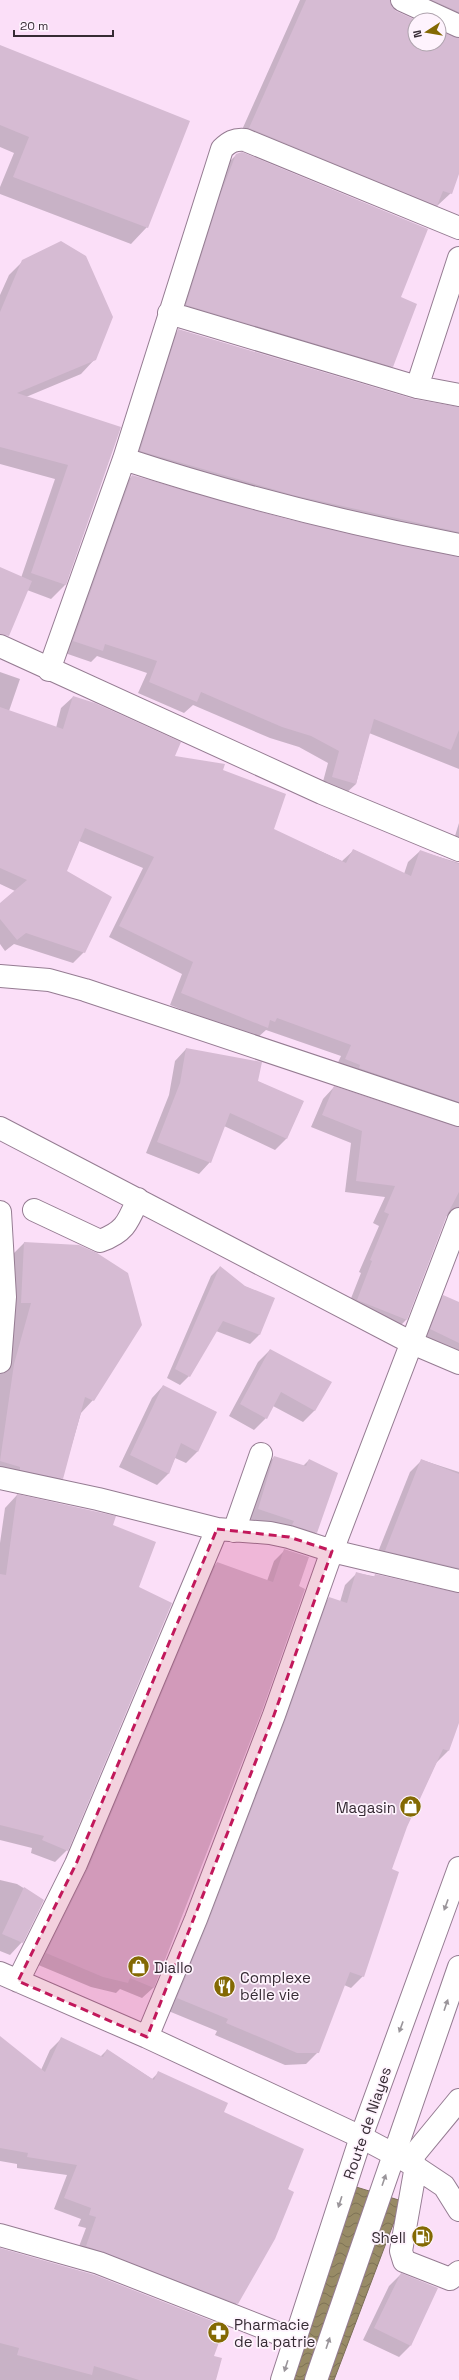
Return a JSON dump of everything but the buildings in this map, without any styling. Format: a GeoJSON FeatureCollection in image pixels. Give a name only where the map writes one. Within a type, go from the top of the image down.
{"type":"FeatureCollection","features":[{"type":"Feature","properties":{"kind":"street"},"geometry":{"type":"LineString","coordinates":[[402,0],[459,26]]}},
{"type":"Feature","properties":{"kind":"street"},"geometry":{"type":"LineString","coordinates":[[49,670],[124,459],[169,313],[222,150],[229,142],[237,139],[245,140],[459,228]]}},
{"type":"Feature","properties":{"kind":"street"},"geometry":{"type":"LineString","coordinates":[[417,387],[459,258]]}},
{"type":"Feature","properties":{"kind":"street"},"geometry":{"type":"LineString","coordinates":[[169,313],[417,387],[459,395]]}},
{"type":"Feature","properties":{"kind":"street"},"geometry":{"type":"LineString","coordinates":[[124,459],[213,488],[294,510],[374,529],[459,545]]}},
{"type":"Feature","properties":{"kind":"street"},"geometry":{"type":"LineString","coordinates":[[0,646],[49,670],[322,793],[459,850]]}},
{"type":"Feature","properties":{"kind":"street"},"geometry":{"type":"LineString","coordinates":[[0,976],[49,980],[85,990],[459,1115]]}},
{"type":"Feature","properties":{"kind":"street"},"geometry":{"type":"LineString","coordinates":[[0,1128],[412,1343],[459,1363]]}},
{"type":"Feature","properties":{"kind":"street"},"geometry":{"type":"LineString","coordinates":[[34,1210],[100,1241],[116,1236],[127,1224],[138,1199]]}},
{"type":"Feature","properties":{"kind":"street"},"geometry":{"type":"LineString","coordinates":[[0,1212],[6,1296],[0,1362]]}},
{"type":"Feature","properties":{"kind":"street"},"geometry":{"type":"LineString","coordinates":[[147,2037],[196,1919],[274,1715],[332,1551],[459,1219]]}},
{"type":"Feature","properties":{"kind":"street"},"geometry":{"type":"LineString","coordinates":[[261,1454],[76,1864],[9,1977],[147,2037],[361,2137],[406,2160],[452,2184],[459,2210]]}},
{"type":"Feature","properties":{"kind":"street"},"geometry":{"type":"LineString","coordinates":[[0,1478],[98,1499],[226,1530],[270,1533],[289,1537],[332,1551],[459,1581]]}},
{"type":"Feature","properties":{"kind":"street","name":"Route de Niayes"},"geometry":{"type":"LineString","coordinates":[[282,2380],[361,2137],[459,1868]]}},
{"type":"Feature","properties":{"kind":"street"},"geometry":{"type":"LineString","coordinates":[[316,2380],[406,2160],[459,1967]]}},
{"type":"Feature","properties":{"kind":"street"},"geometry":{"type":"LineString","coordinates":[[459,2100],[406,2160],[401,2251],[404,2261],[450,2278],[459,2272]]}},
{"type":"Feature","properties":{"kind":"street"},"geometry":{"type":"LineString","coordinates":[[0,2235],[99,2263],[295,2340]]}},
{"type":"Feature","properties":{"kind":"highlighted area"},"geometry":{"type":"Polygon","coordinates":[[[217,1529],[289,1537],[332,1551],[274,1715],[147,2037],[18,1981],[76,1864],[217,1529]]]}},
{"type":"Feature","properties":{"kind":"water"},"geometry":{"type":"Polygon","coordinates":[[[343,2183],[402,2201],[334,2380],[274,2380],[343,2183]]]}},
{"type":"Feature","properties":{"kind":"place","name":"Magasin"},"geometry":{"type":"Point","coordinates":[411,1807]}},
{"type":"Feature","properties":{"kind":"place","name":"Diallo"},"geometry":{"type":"Point","coordinates":[138,1967]}},
{"type":"Feature","properties":{"kind":"place","name":"Complexe bélle vie"},"geometry":{"type":"Point","coordinates":[225,1986]}},
{"type":"Feature","properties":{"kind":"place","name":"Shell"},"geometry":{"type":"Point","coordinates":[422,2237]}},
{"type":"Feature","properties":{"kind":"place","name":"Pharmacie de la patrie"},"geometry":{"type":"Point","coordinates":[219,2333]}}]}
